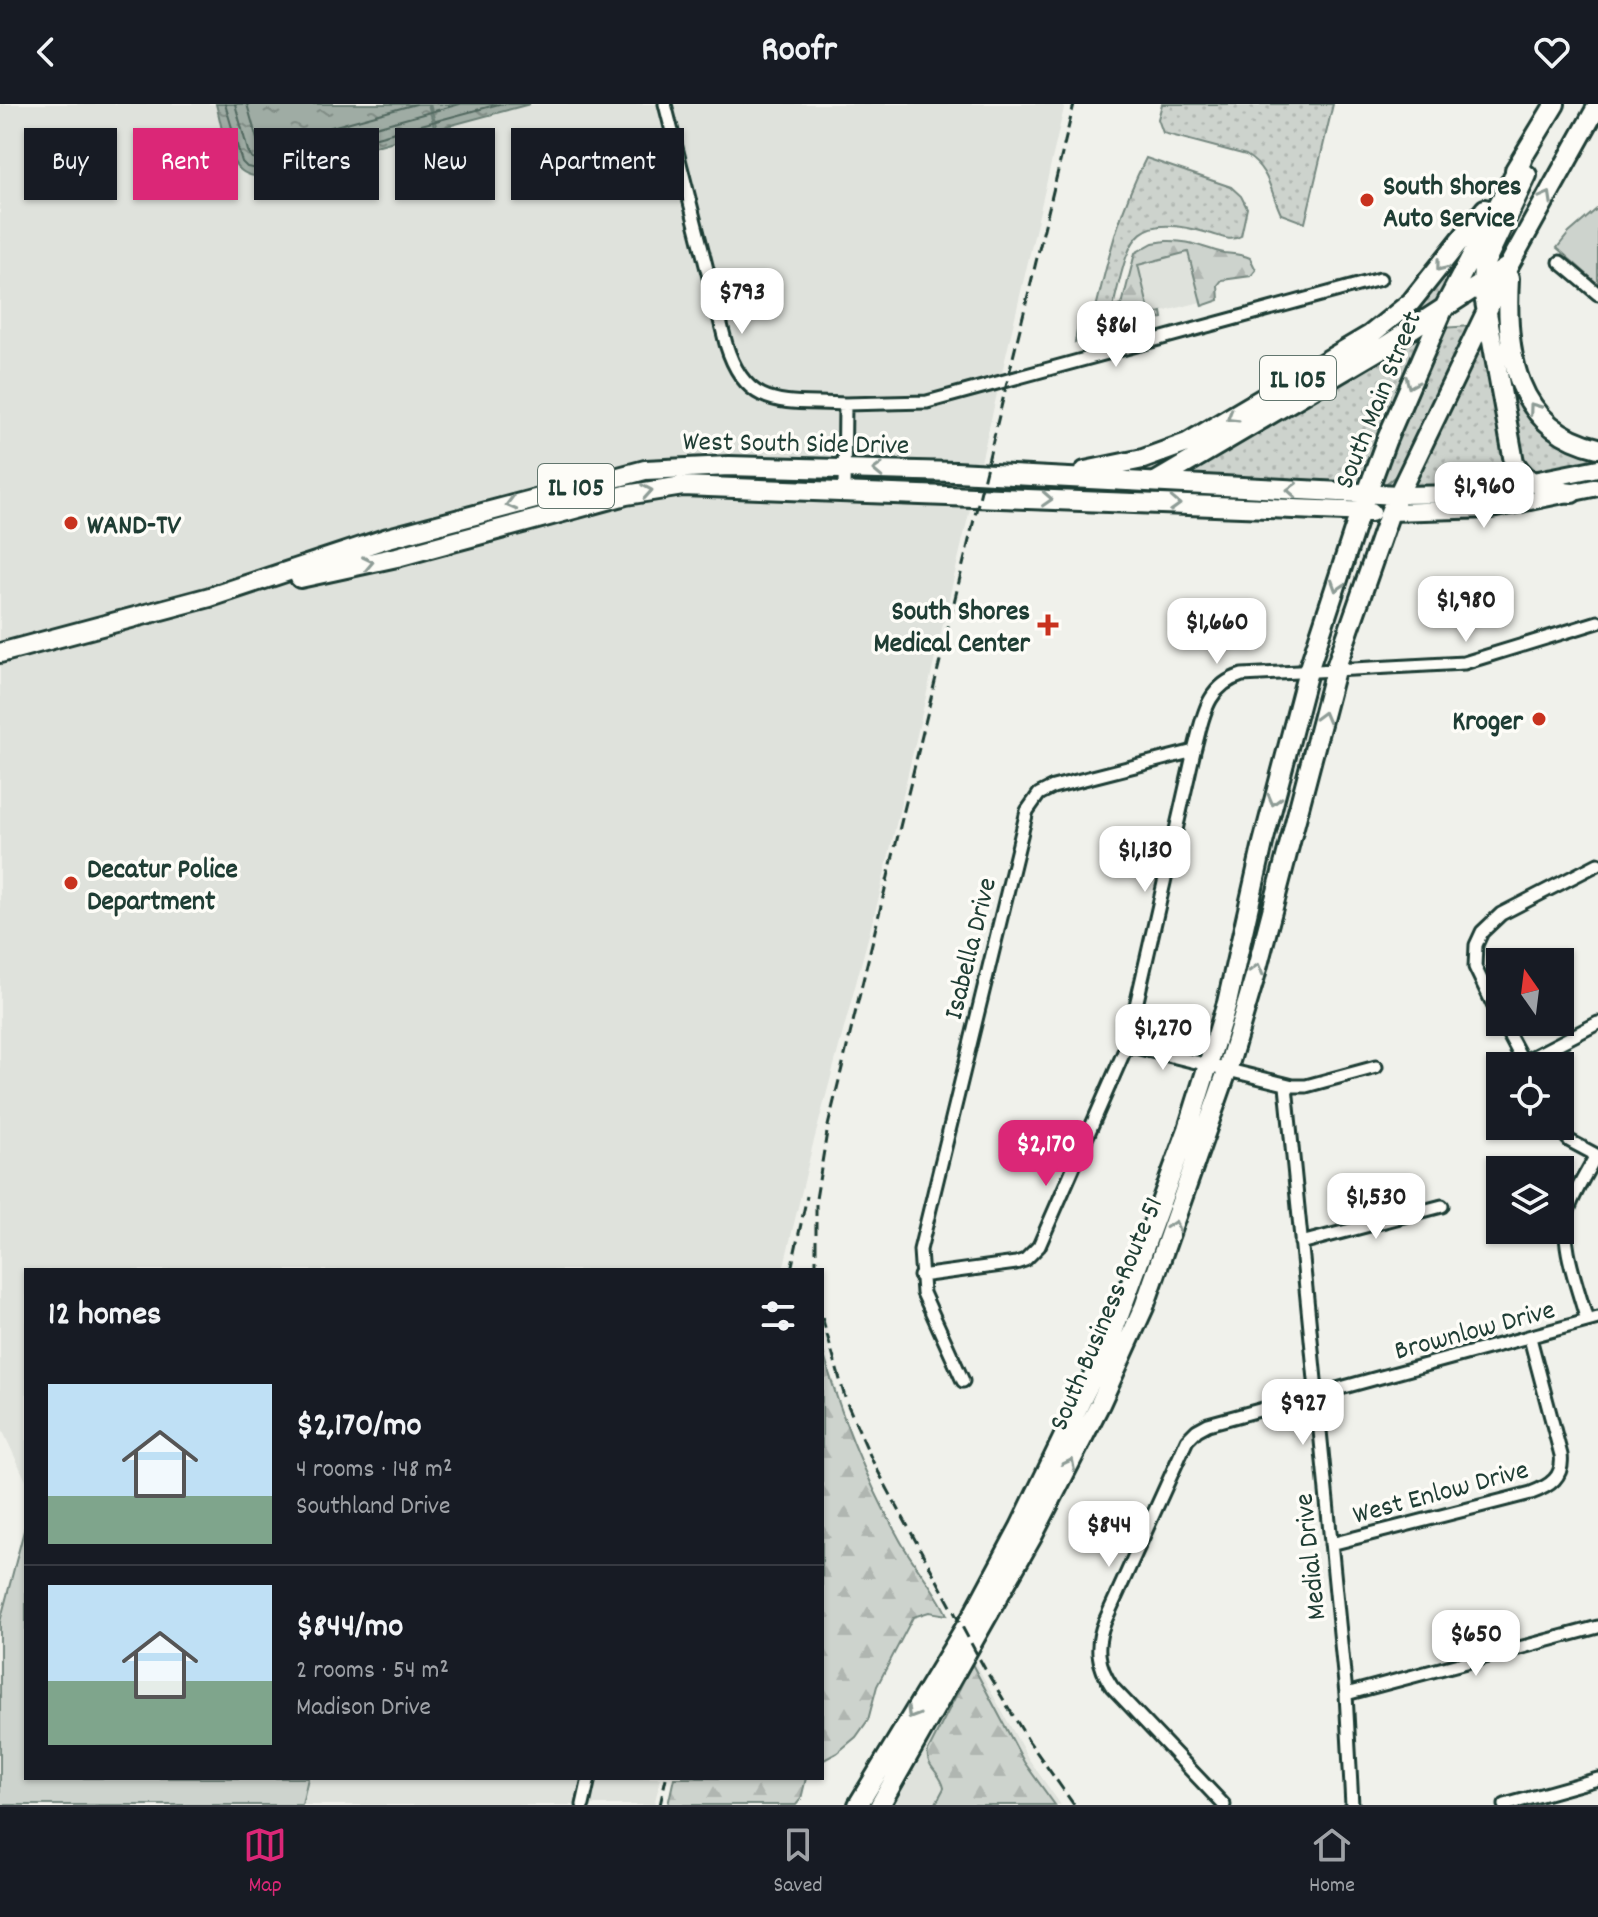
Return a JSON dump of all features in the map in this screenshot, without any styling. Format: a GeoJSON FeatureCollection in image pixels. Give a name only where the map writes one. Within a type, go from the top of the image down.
{"type":"FeatureCollection","features":[{"type":"Feature","properties":{"kind":"main road","name":"IL 105"},"geometry":{"type":"LineString","coordinates":[[1003,475],[1087,471],[1143,459],[1175,448],[1199,437],[1370,335],[1411,302],[1446,261],[1522,160],[1558,104]]}},
{"type":"Feature","properties":{"kind":"main road"},"geometry":{"type":"LineString","coordinates":[[1558,104],[1483,267],[1482,285],[1511,453],[1519,470],[1531,482],[1551,490],[1572,493]]}},
{"type":"Feature","properties":{"kind":"main road","name":"IL 105"},"geometry":{"type":"LineString","coordinates":[[1097,502],[1129,494],[1156,482],[1442,312],[1509,265],[1598,105]]}},
{"type":"Feature","properties":{"kind":"main road","name":"South Main Street"},"geometry":{"type":"LineString","coordinates":[[1308,671],[1386,441],[1442,312],[1522,160]]}},
{"type":"Feature","properties":{"kind":"main road"},"geometry":{"type":"LineString","coordinates":[[1509,265],[1507,320],[1515,365],[1525,396],[1534,410],[1552,427],[1598,448]]}},
{"type":"Feature","properties":{"kind":"main road","name":"South Main Street"},"geometry":{"type":"LineString","coordinates":[[1335,670],[1390,512],[1509,265]]}},
{"type":"Feature","properties":{"kind":"main road","name":"West South Side Drive"},"geometry":{"type":"LineString","coordinates":[[210,597],[388,538],[645,470],[729,466],[844,469],[1398,495]]}},
{"type":"Feature","properties":{"kind":"main road","name":"West South Side Drive"},"geometry":{"type":"LineString","coordinates":[[0,653],[210,597],[397,557],[652,489],[700,485],[1390,512]]}},
{"type":"Feature","properties":{"kind":"main road","name":"South Business Route 51"},"geometry":{"type":"LineString","coordinates":[[880,1805],[995,1604],[1100,1404],[1144,1307],[1227,1071],[1335,670]]}},
{"type":"Feature","properties":{"kind":"main road","name":"South Business Route 51"},"geometry":{"type":"LineString","coordinates":[[858,1805],[973,1615],[1086,1393],[1113,1330],[1188,1129],[1227,1003],[1263,843],[1308,671]]}},
{"type":"Feature","properties":{"kind":"street"},"geometry":{"type":"LineString","coordinates":[[665,104],[726,344],[736,372],[753,391],[775,400],[845,404],[927,402],[1380,279]]}},
{"type":"Feature","properties":{"kind":"street"},"geometry":{"type":"LineString","coordinates":[[1560,262],[1598,294]]}},
{"type":"Feature","properties":{"kind":"street"},"geometry":{"type":"LineString","coordinates":[[844,491],[845,404]]}},
{"type":"Feature","properties":{"kind":"street"},"geometry":{"type":"LineString","coordinates":[[1398,495],[1469,494],[1598,468]]}},
{"type":"Feature","properties":{"kind":"street"},"geometry":{"type":"LineString","coordinates":[[1390,512],[1491,509],[1598,487]]}},
{"type":"Feature","properties":{"kind":"street"},"geometry":{"type":"LineString","coordinates":[[963,1381],[923,1293],[920,1276],[1003,1266],[1025,1260],[1044,1235],[1127,1045],[1194,751],[1210,698],[1225,681],[1242,675],[1464,663],[1598,622]]}},
{"type":"Feature","properties":{"kind":"street","name":"Isabella Drive"},"geometry":{"type":"LineString","coordinates":[[920,1276],[922,1239],[1030,804],[1039,794],[1053,787],[1194,751]]}},
{"type":"Feature","properties":{"kind":"street"},"geometry":{"type":"LineString","coordinates":[[1486,992],[1477,975],[1474,953],[1478,938],[1493,920],[1598,864]]}},
{"type":"Feature","properties":{"kind":"street"},"geometry":{"type":"LineString","coordinates":[[1546,1052],[1598,1023]]}},
{"type":"Feature","properties":{"kind":"street"},"geometry":{"type":"LineString","coordinates":[[1127,1045],[1286,1086],[1306,1086],[1376,1067]]}},
{"type":"Feature","properties":{"kind":"street","name":"Medial Drive"},"geometry":{"type":"LineString","coordinates":[[1286,1086],[1346,1694],[1352,1805]]}},
{"type":"Feature","properties":{"kind":"street"},"geometry":{"type":"LineString","coordinates":[[1569,1140],[1597,1156],[1571,1203],[1566,1228],[1566,1242],[1592,1320]]}},
{"type":"Feature","properties":{"kind":"street"},"geometry":{"type":"LineString","coordinates":[[1301,1243],[1442,1206]]}},
{"type":"Feature","properties":{"kind":"street","name":"Brownlow Drive"},"geometry":{"type":"LineString","coordinates":[[1224,1805],[1112,1687],[1099,1660],[1100,1634],[1179,1454],[1192,1435],[1208,1424],[1592,1320]]}},
{"type":"Feature","properties":{"kind":"street","name":"West Enlow Drive"},"geometry":{"type":"LineString","coordinates":[[1331,1544],[1531,1493],[1555,1479],[1561,1469],[1561,1455],[1530,1338]]}},
{"type":"Feature","properties":{"kind":"street"},"geometry":{"type":"LineString","coordinates":[[1346,1694],[1598,1627]]}},
{"type":"Feature","properties":{"kind":"street"},"geometry":{"type":"LineString","coordinates":[[1505,1805],[1598,1779]]}},
{"type":"Feature","properties":{"kind":"street"},"geometry":{"type":"LineString","coordinates":[[583,1805],[589,1780]]}},
{"type":"Feature","properties":{"kind":"shaded area"},"geometry":{"type":"Polygon","coordinates":[[[0,104],[1065,104],[879,897],[783,1268],[24,1268],[24,1477],[0,1425],[0,104]]]}},
{"type":"Feature","properties":{"kind":"shaded area"},"geometry":{"type":"Polygon","coordinates":[[[1188,252],[1201,302],[1150,315],[1137,266],[1188,252]]]}},
{"type":"Feature","properties":{"kind":"shaded area"},"geometry":{"type":"Polygon","coordinates":[[[973,1659],[1028,1758],[1061,1805],[884,1805],[973,1659]]]}},
{"type":"Feature","properties":{"kind":"shaded area"},"geometry":{"type":"Polygon","coordinates":[[[309,1780],[660,1780],[654,1805],[303,1805],[309,1780]]]}},
{"type":"Feature","properties":{"kind":"green space"},"geometry":{"type":"Polygon","coordinates":[[[1162,104],[1333,104],[1305,223],[1281,214],[1265,174],[1246,155],[1163,133],[1158,119],[1162,104]]]}},
{"type":"Feature","properties":{"kind":"green space"},"geometry":{"type":"Polygon","coordinates":[[[1146,158],[1231,187],[1241,196],[1247,208],[1241,236],[1226,238],[1185,227],[1149,229],[1138,236],[1130,248],[1113,307],[1095,312],[1122,215],[1146,158]]]}},
{"type":"Feature","properties":{"kind":"green space"},"geometry":{"type":"Polygon","coordinates":[[[1598,208],[1598,284],[1557,248],[1598,208]]]}},
{"type":"Feature","properties":{"kind":"green space"},"geometry":{"type":"Polygon","coordinates":[[[1153,243],[1190,243],[1244,256],[1250,258],[1256,270],[1251,276],[1222,280],[1218,285],[1219,300],[1202,306],[1188,252],[1138,265],[1150,315],[1162,312],[1163,318],[1075,342],[1079,319],[1122,305],[1135,253],[1153,243]]]}},
{"type":"Feature","properties":{"kind":"green space"},"geometry":{"type":"Polygon","coordinates":[[[1458,253],[1460,261],[1436,306],[1155,477],[1114,470],[1138,465],[1365,341],[1458,253]]]}},
{"type":"Feature","properties":{"kind":"green space"},"geometry":{"type":"Polygon","coordinates":[[[1471,326],[1409,456],[1398,474],[1383,486],[1380,472],[1441,328],[1471,326]]]}},
{"type":"Feature","properties":{"kind":"green space"},"geometry":{"type":"Polygon","coordinates":[[[1426,328],[1395,394],[1358,487],[1173,479],[1426,328]]]}},
{"type":"Feature","properties":{"kind":"green space"},"geometry":{"type":"Polygon","coordinates":[[[1480,342],[1491,373],[1501,452],[1515,481],[1412,491],[1409,486],[1480,342]]]}},
{"type":"Feature","properties":{"kind":"green space"},"geometry":{"type":"Polygon","coordinates":[[[1508,380],[1522,408],[1542,430],[1568,446],[1598,456],[1598,461],[1539,476],[1523,463],[1508,380]]]}},
{"type":"Feature","properties":{"kind":"green space"},"geometry":{"type":"Polygon","coordinates":[[[1158,488],[1326,496],[1328,502],[1147,496],[1158,488]]]}},
{"type":"Feature","properties":{"kind":"green space"},"geometry":{"type":"Polygon","coordinates":[[[824,1355],[846,1423],[877,1495],[901,1542],[947,1615],[929,1612],[913,1617],[877,1686],[868,1720],[856,1737],[824,1760],[824,1355]]]}},
{"type":"Feature","properties":{"kind":"green space"},"geometry":{"type":"Polygon","coordinates":[[[24,1531],[24,1780],[308,1780],[302,1805],[0,1805],[0,1622],[24,1531]]]}},
{"type":"Feature","properties":{"kind":"green space"},"geometry":{"type":"Polygon","coordinates":[[[972,1664],[1024,1762],[1055,1805],[935,1805],[944,1788],[929,1761],[928,1751],[972,1664]]]}},
{"type":"Feature","properties":{"kind":"green space"},"geometry":{"type":"Polygon","coordinates":[[[674,1780],[806,1780],[801,1799],[796,1805],[668,1805],[674,1780]]]}},
{"type":"Feature","properties":{"kind":"water"},"geometry":{"type":"Polygon","coordinates":[[[216,104],[428,104],[434,128],[395,128],[395,141],[379,145],[379,128],[254,128],[254,176],[238,167],[238,128],[222,128],[216,104]]]}},
{"type":"Feature","properties":{"kind":"water"},"geometry":{"type":"Polygon","coordinates":[[[430,104],[530,104],[441,128],[437,128],[430,104]]]}},
{"type":"Feature","properties":{"kind":"railway"},"geometry":{"type":"LineString","coordinates":[[816,1268],[816,1199],[828,1126],[1074,104]]}},
{"type":"Feature","properties":{"kind":"railway"},"geometry":{"type":"LineString","coordinates":[[791,1268],[807,1196]]}},
{"type":"Feature","properties":{"kind":"railway"},"geometry":{"type":"LineString","coordinates":[[824,1324],[846,1401],[873,1462],[985,1669],[1028,1740],[1074,1805]]}},
{"type":"Feature","properties":{"kind":"railway"},"geometry":{"type":"LineString","coordinates":[[660,1805],[666,1780]]}},
{"type":"Feature","properties":{"kind":"place","name":"South Shores Auto Service"},"geometry":{"type":"Point","coordinates":[1367,200]}},
{"type":"Feature","properties":{"kind":"place","name":"WAND-TV"},"geometry":{"type":"Point","coordinates":[71,523]}},
{"type":"Feature","properties":{"kind":"place","name":"South Shores Medical Center"},"geometry":{"type":"Point","coordinates":[1048,625]}},
{"type":"Feature","properties":{"kind":"place","name":"Kroger"},"geometry":{"type":"Point","coordinates":[1539,719]}},
{"type":"Feature","properties":{"kind":"place","name":"Decatur Police Department"},"geometry":{"type":"Point","coordinates":[71,883]}}]}
